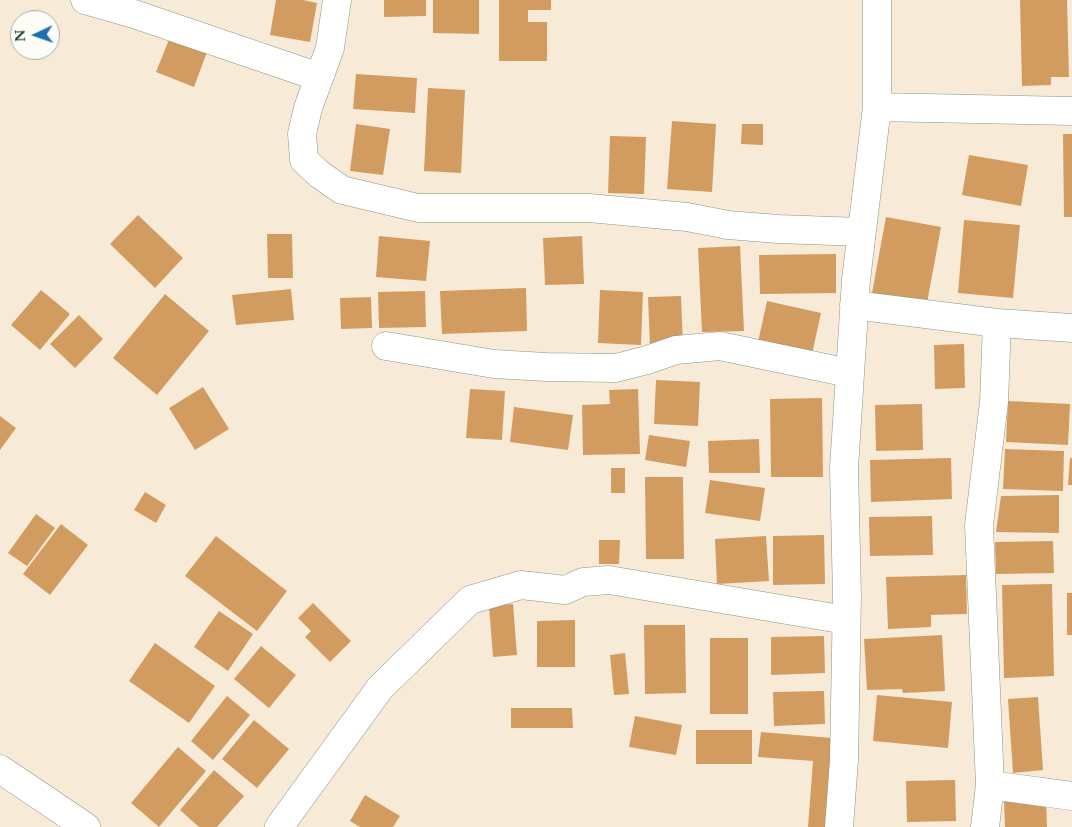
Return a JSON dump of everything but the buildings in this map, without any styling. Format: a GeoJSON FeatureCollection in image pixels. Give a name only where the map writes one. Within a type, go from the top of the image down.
{"type":"FeatureCollection","features":[{"type":"Feature","properties":{"kind":"street"},"geometry":{"type":"LineString","coordinates":[[85,0],[134,14],[320,77]]}},
{"type":"Feature","properties":{"kind":"street"},"geometry":{"type":"LineString","coordinates":[[338,0],[330,48],[308,108],[302,134],[304,160],[319,174],[342,190],[418,208],[589,208],[687,217],[728,225],[861,232]]}},
{"type":"Feature","properties":{"kind":"street"},"geometry":{"type":"LineString","coordinates":[[839,827],[844,760],[847,596],[844,468],[854,306],[861,232],[877,107],[877,0]]}},
{"type":"Feature","properties":{"kind":"street"},"geometry":{"type":"LineString","coordinates":[[877,107],[1072,111]]}},
{"type":"Feature","properties":{"kind":"street"},"geometry":{"type":"LineString","coordinates":[[854,306],[997,323],[1072,328]]}},
{"type":"Feature","properties":{"kind":"street"},"geometry":{"type":"LineString","coordinates":[[985,827],[990,785],[979,525],[994,402],[997,323]]}},
{"type":"Feature","properties":{"kind":"street"},"geometry":{"type":"LineString","coordinates":[[386,346],[494,364],[616,368],[676,350],[720,346],[849,373]]}},
{"type":"Feature","properties":{"kind":"street"},"geometry":{"type":"LineString","coordinates":[[279,827],[380,688],[470,600],[521,585],[565,590],[583,582],[609,580],[846,620]]}},
{"type":"Feature","properties":{"kind":"street"},"geometry":{"type":"LineString","coordinates":[[0,769],[86,827]]}},
{"type":"Feature","properties":{"kind":"street"},"geometry":{"type":"LineString","coordinates":[[990,785],[1072,796]]}}]}
